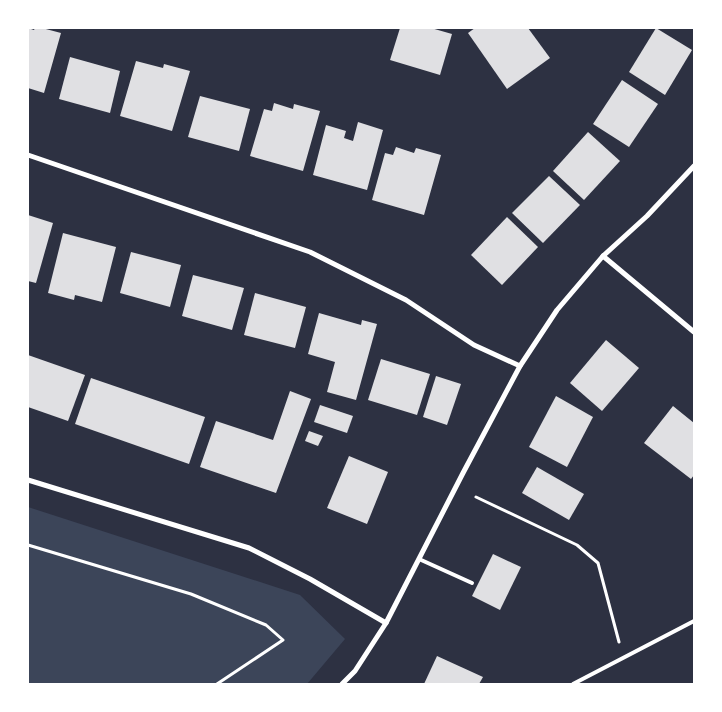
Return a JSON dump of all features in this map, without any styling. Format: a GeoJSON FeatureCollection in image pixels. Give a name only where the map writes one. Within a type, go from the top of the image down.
{"type":"FeatureCollection","features":[{"type":"Feature","properties":{"kind":"street"},"geometry":{"type":"LineString","coordinates":[[28,155],[310,252],[406,300],[474,345],[520,366]]}},
{"type":"Feature","properties":{"kind":"street"},"geometry":{"type":"LineString","coordinates":[[342,684],[355,671],[386,623],[520,366],[557,310],[603,256],[646,216],[694,166]]}},
{"type":"Feature","properties":{"kind":"street"},"geometry":{"type":"LineString","coordinates":[[603,256],[694,332]]}},
{"type":"Feature","properties":{"kind":"street"},"geometry":{"type":"LineString","coordinates":[[28,480],[249,548],[310,579],[386,623]]}},
{"type":"Feature","properties":{"kind":"lane"},"geometry":{"type":"LineString","coordinates":[[419,558],[472,583]]}},
{"type":"Feature","properties":{"kind":"lane"},"geometry":{"type":"LineString","coordinates":[[572,684],[694,621]]}},
{"type":"Feature","properties":{"kind":"path"},"geometry":{"type":"LineString","coordinates":[[476,496],[577,545],[598,563],[623,658]]}},
{"type":"Feature","properties":{"kind":"path"},"geometry":{"type":"LineString","coordinates":[[28,546],[191,594],[266,625],[283,640],[217,684]]}},
{"type":"Feature","properties":{"kind":"shaded area"},"geometry":{"type":"Polygon","coordinates":[[[28,507],[300,595],[345,639],[307,684],[28,684],[28,507]]]}},
{"type":"Feature","properties":{"kind":"building"},"geometry":{"type":"Polygon","coordinates":[[[28,28],[34,30],[35,28],[42,28],[61,33],[44,93],[28,88],[28,28]]]}},
{"type":"Feature","properties":{"kind":"building"},"geometry":{"type":"Polygon","coordinates":[[[400,28],[431,28],[452,34],[440,75],[390,60],[400,28]]]}},
{"type":"Feature","properties":{"kind":"building"},"geometry":{"type":"Polygon","coordinates":[[[475,28],[528,28],[550,58],[507,89],[468,33],[475,28]]]}},
{"type":"Feature","properties":{"kind":"building"},"geometry":{"type":"Polygon","coordinates":[[[656,28],[692,50],[665,95],[629,72],[656,28]]]}},
{"type":"Feature","properties":{"kind":"building"},"geometry":{"type":"Polygon","coordinates":[[[70,57],[120,71],[110,113],[59,99],[70,57]]]}},
{"type":"Feature","properties":{"kind":"building"},"geometry":{"type":"Polygon","coordinates":[[[136,61],[163,68],[164,64],[190,71],[172,131],[120,116],[136,61]]]}},
{"type":"Feature","properties":{"kind":"building"},"geometry":{"type":"Polygon","coordinates":[[[622,80],[658,104],[629,147],[593,124],[622,80]]]}},
{"type":"Feature","properties":{"kind":"building"},"geometry":{"type":"Polygon","coordinates":[[[200,96],[250,109],[239,151],[188,137],[200,96]]]}},
{"type":"Feature","properties":{"kind":"building"},"geometry":{"type":"Polygon","coordinates":[[[274,103],[293,109],[294,104],[320,111],[303,171],[250,156],[264,109],[272,111],[274,103]]]}},
{"type":"Feature","properties":{"kind":"building"},"geometry":{"type":"Polygon","coordinates":[[[358,122],[383,130],[367,190],[313,175],[326,125],[346,131],[344,138],[353,141],[358,122]]]}},
{"type":"Feature","properties":{"kind":"building"},"geometry":{"type":"Polygon","coordinates":[[[588,132],[620,161],[584,200],[553,171],[588,132]]]}},
{"type":"Feature","properties":{"kind":"building"},"geometry":{"type":"Polygon","coordinates":[[[396,147],[414,153],[416,148],[441,155],[424,215],[372,200],[385,153],[393,155],[396,147]]]}},
{"type":"Feature","properties":{"kind":"building"},"geometry":{"type":"Polygon","coordinates":[[[549,176],[580,205],[543,243],[512,213],[549,176]]]}},
{"type":"Feature","properties":{"kind":"building"},"geometry":{"type":"Polygon","coordinates":[[[28,215],[53,223],[36,283],[28,281],[28,215]]]}},
{"type":"Feature","properties":{"kind":"building"},"geometry":{"type":"Polygon","coordinates":[[[507,217],[538,247],[502,285],[471,255],[507,217]]]}},
{"type":"Feature","properties":{"kind":"building"},"geometry":{"type":"Polygon","coordinates":[[[63,233],[116,247],[102,302],[75,295],[74,300],[48,293],[63,233]]]}},
{"type":"Feature","properties":{"kind":"building"},"geometry":{"type":"Polygon","coordinates":[[[131,252],[181,265],[170,307],[120,293],[131,252]]]}},
{"type":"Feature","properties":{"kind":"building"},"geometry":{"type":"Polygon","coordinates":[[[193,275],[244,288],[232,330],[182,316],[193,275]]]}},
{"type":"Feature","properties":{"kind":"building"},"geometry":{"type":"Polygon","coordinates":[[[255,293],[306,307],[295,348],[244,335],[255,293]]]}},
{"type":"Feature","properties":{"kind":"building"},"geometry":{"type":"Polygon","coordinates":[[[319,313],[361,325],[362,320],[377,324],[356,400],[327,392],[335,362],[308,354],[319,313]]]}},
{"type":"Feature","properties":{"kind":"building"},"geometry":{"type":"Polygon","coordinates":[[[606,340],[639,368],[602,411],[570,383],[606,340]]]}},
{"type":"Feature","properties":{"kind":"building"},"geometry":{"type":"Polygon","coordinates":[[[28,355],[85,375],[68,421],[28,407],[28,355]]]}},
{"type":"Feature","properties":{"kind":"building"},"geometry":{"type":"Polygon","coordinates":[[[381,359],[430,374],[417,415],[368,400],[381,359]]]}},
{"type":"Feature","properties":{"kind":"building"},"geometry":{"type":"Polygon","coordinates":[[[436,376],[461,384],[447,425],[423,417],[436,376]]]}},
{"type":"Feature","properties":{"kind":"building"},"geometry":{"type":"Polygon","coordinates":[[[91,378],[205,417],[189,464],[75,424],[91,378]]]}},
{"type":"Feature","properties":{"kind":"building"},"geometry":{"type":"Polygon","coordinates":[[[290,391],[311,399],[276,493],[200,467],[216,421],[273,440],[290,391]]]}},
{"type":"Feature","properties":{"kind":"building"},"geometry":{"type":"Polygon","coordinates":[[[556,396],[593,417],[567,467],[529,447],[556,396]]]}},
{"type":"Feature","properties":{"kind":"building"},"geometry":{"type":"Polygon","coordinates":[[[320,405],[353,416],[347,433],[314,422],[320,405]]]}},
{"type":"Feature","properties":{"kind":"building"},"geometry":{"type":"Polygon","coordinates":[[[673,406],[694,423],[694,475],[691,479],[644,443],[673,406]]]}},
{"type":"Feature","properties":{"kind":"building"},"geometry":{"type":"Polygon","coordinates":[[[309,431],[323,436],[318,446],[305,441],[309,431]]]}},
{"type":"Feature","properties":{"kind":"building"},"geometry":{"type":"Polygon","coordinates":[[[349,456],[388,472],[367,524],[327,508],[349,456]]]}},
{"type":"Feature","properties":{"kind":"building"},"geometry":{"type":"Polygon","coordinates":[[[537,467],[584,494],[569,520],[522,493],[537,467]]]}},
{"type":"Feature","properties":{"kind":"building"},"geometry":{"type":"Polygon","coordinates":[[[493,554],[521,567],[500,610],[472,596],[493,554]]]}},
{"type":"Feature","properties":{"kind":"building"},"geometry":{"type":"Polygon","coordinates":[[[437,656],[483,677],[479,684],[424,684],[437,656]]]}}]}
